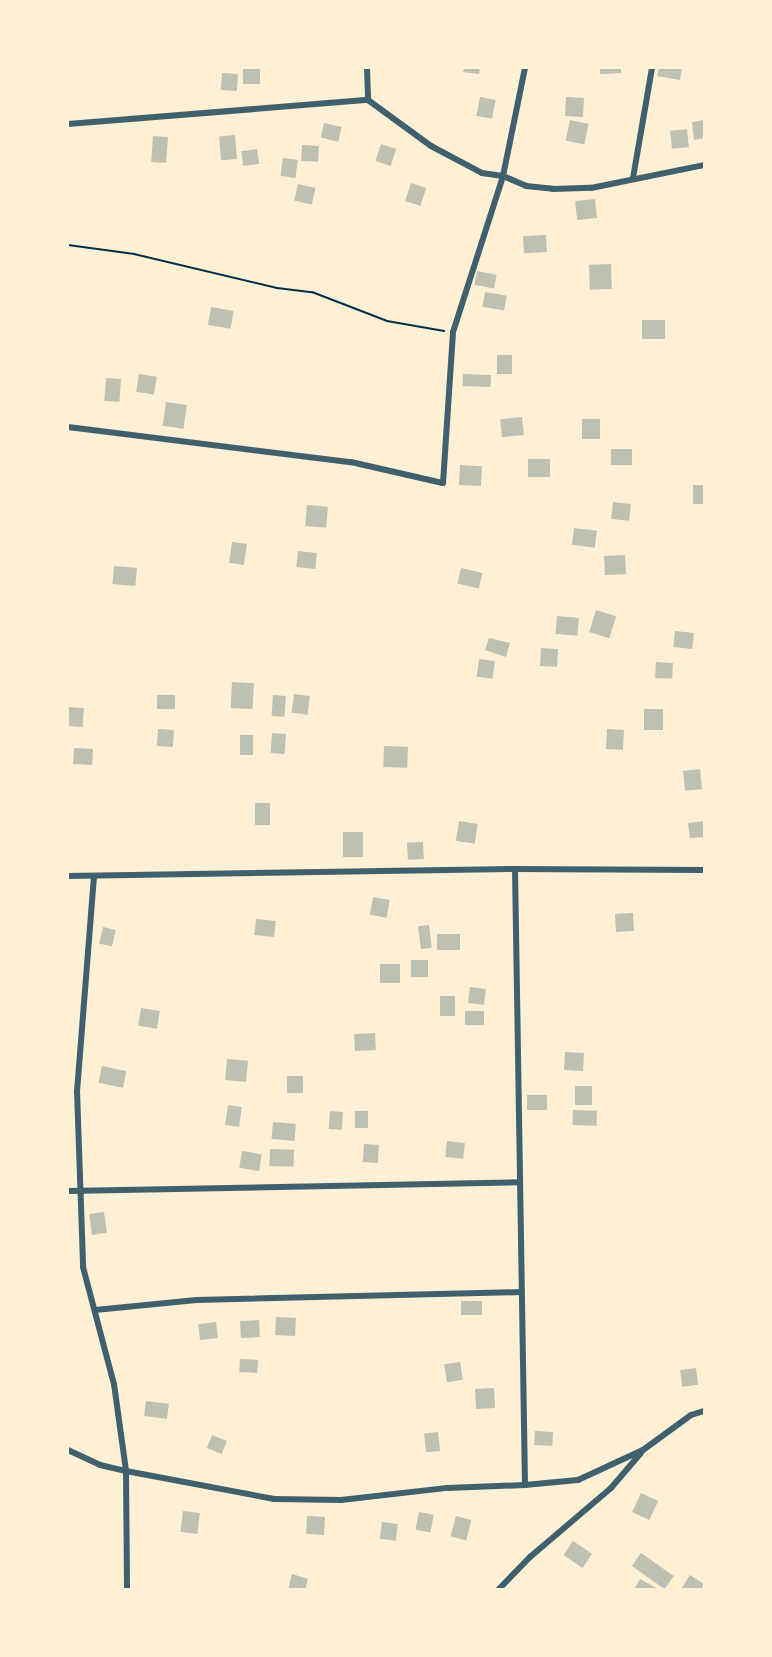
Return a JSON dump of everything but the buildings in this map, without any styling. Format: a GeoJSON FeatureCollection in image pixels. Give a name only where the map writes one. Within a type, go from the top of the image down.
{"type":"FeatureCollection","features":[{"type":"Feature","properties":{"kind":"street"},"geometry":{"type":"LineString","coordinates":[[367,68],[368,100]]}},
{"type":"Feature","properties":{"kind":"street"},"geometry":{"type":"LineString","coordinates":[[68,427],[351,462],[443,483],[453,332],[503,177],[525,68]]}},
{"type":"Feature","properties":{"kind":"street"},"geometry":{"type":"LineString","coordinates":[[633,178],[652,68]]}},
{"type":"Feature","properties":{"kind":"street"},"geometry":{"type":"LineString","coordinates":[[68,124],[368,100],[431,146],[482,173],[503,177],[526,186],[553,189],[591,188],[705,165]]}},
{"type":"Feature","properties":{"kind":"street"},"geometry":{"type":"LineString","coordinates":[[515,869],[525,1485]]}},
{"type":"Feature","properties":{"kind":"street"},"geometry":{"type":"LineString","coordinates":[[68,876],[515,869],[705,870]]}},
{"type":"Feature","properties":{"kind":"street"},"geometry":{"type":"LineString","coordinates":[[94,876],[77,1091],[83,1267],[114,1384],[126,1471],[127,1590]]}},
{"type":"Feature","properties":{"kind":"street"},"geometry":{"type":"LineString","coordinates":[[68,1191],[519,1182]]}},
{"type":"Feature","properties":{"kind":"street"},"geometry":{"type":"LineString","coordinates":[[95,1310],[197,1300],[521,1292]]}},
{"type":"Feature","properties":{"kind":"street"},"geometry":{"type":"LineString","coordinates":[[68,1450],[100,1465],[274,1499],[342,1500],[447,1488],[525,1485],[578,1479],[643,1450],[692,1415],[705,1411]]}},
{"type":"Feature","properties":{"kind":"street"},"geometry":{"type":"LineString","coordinates":[[498,1590],[530,1557],[610,1488],[643,1450]]}},
{"type":"Feature","properties":{"kind":"path"},"geometry":{"type":"LineString","coordinates":[[68,245],[134,254],[277,288],[312,292],[387,321],[453,332]]}}]}
